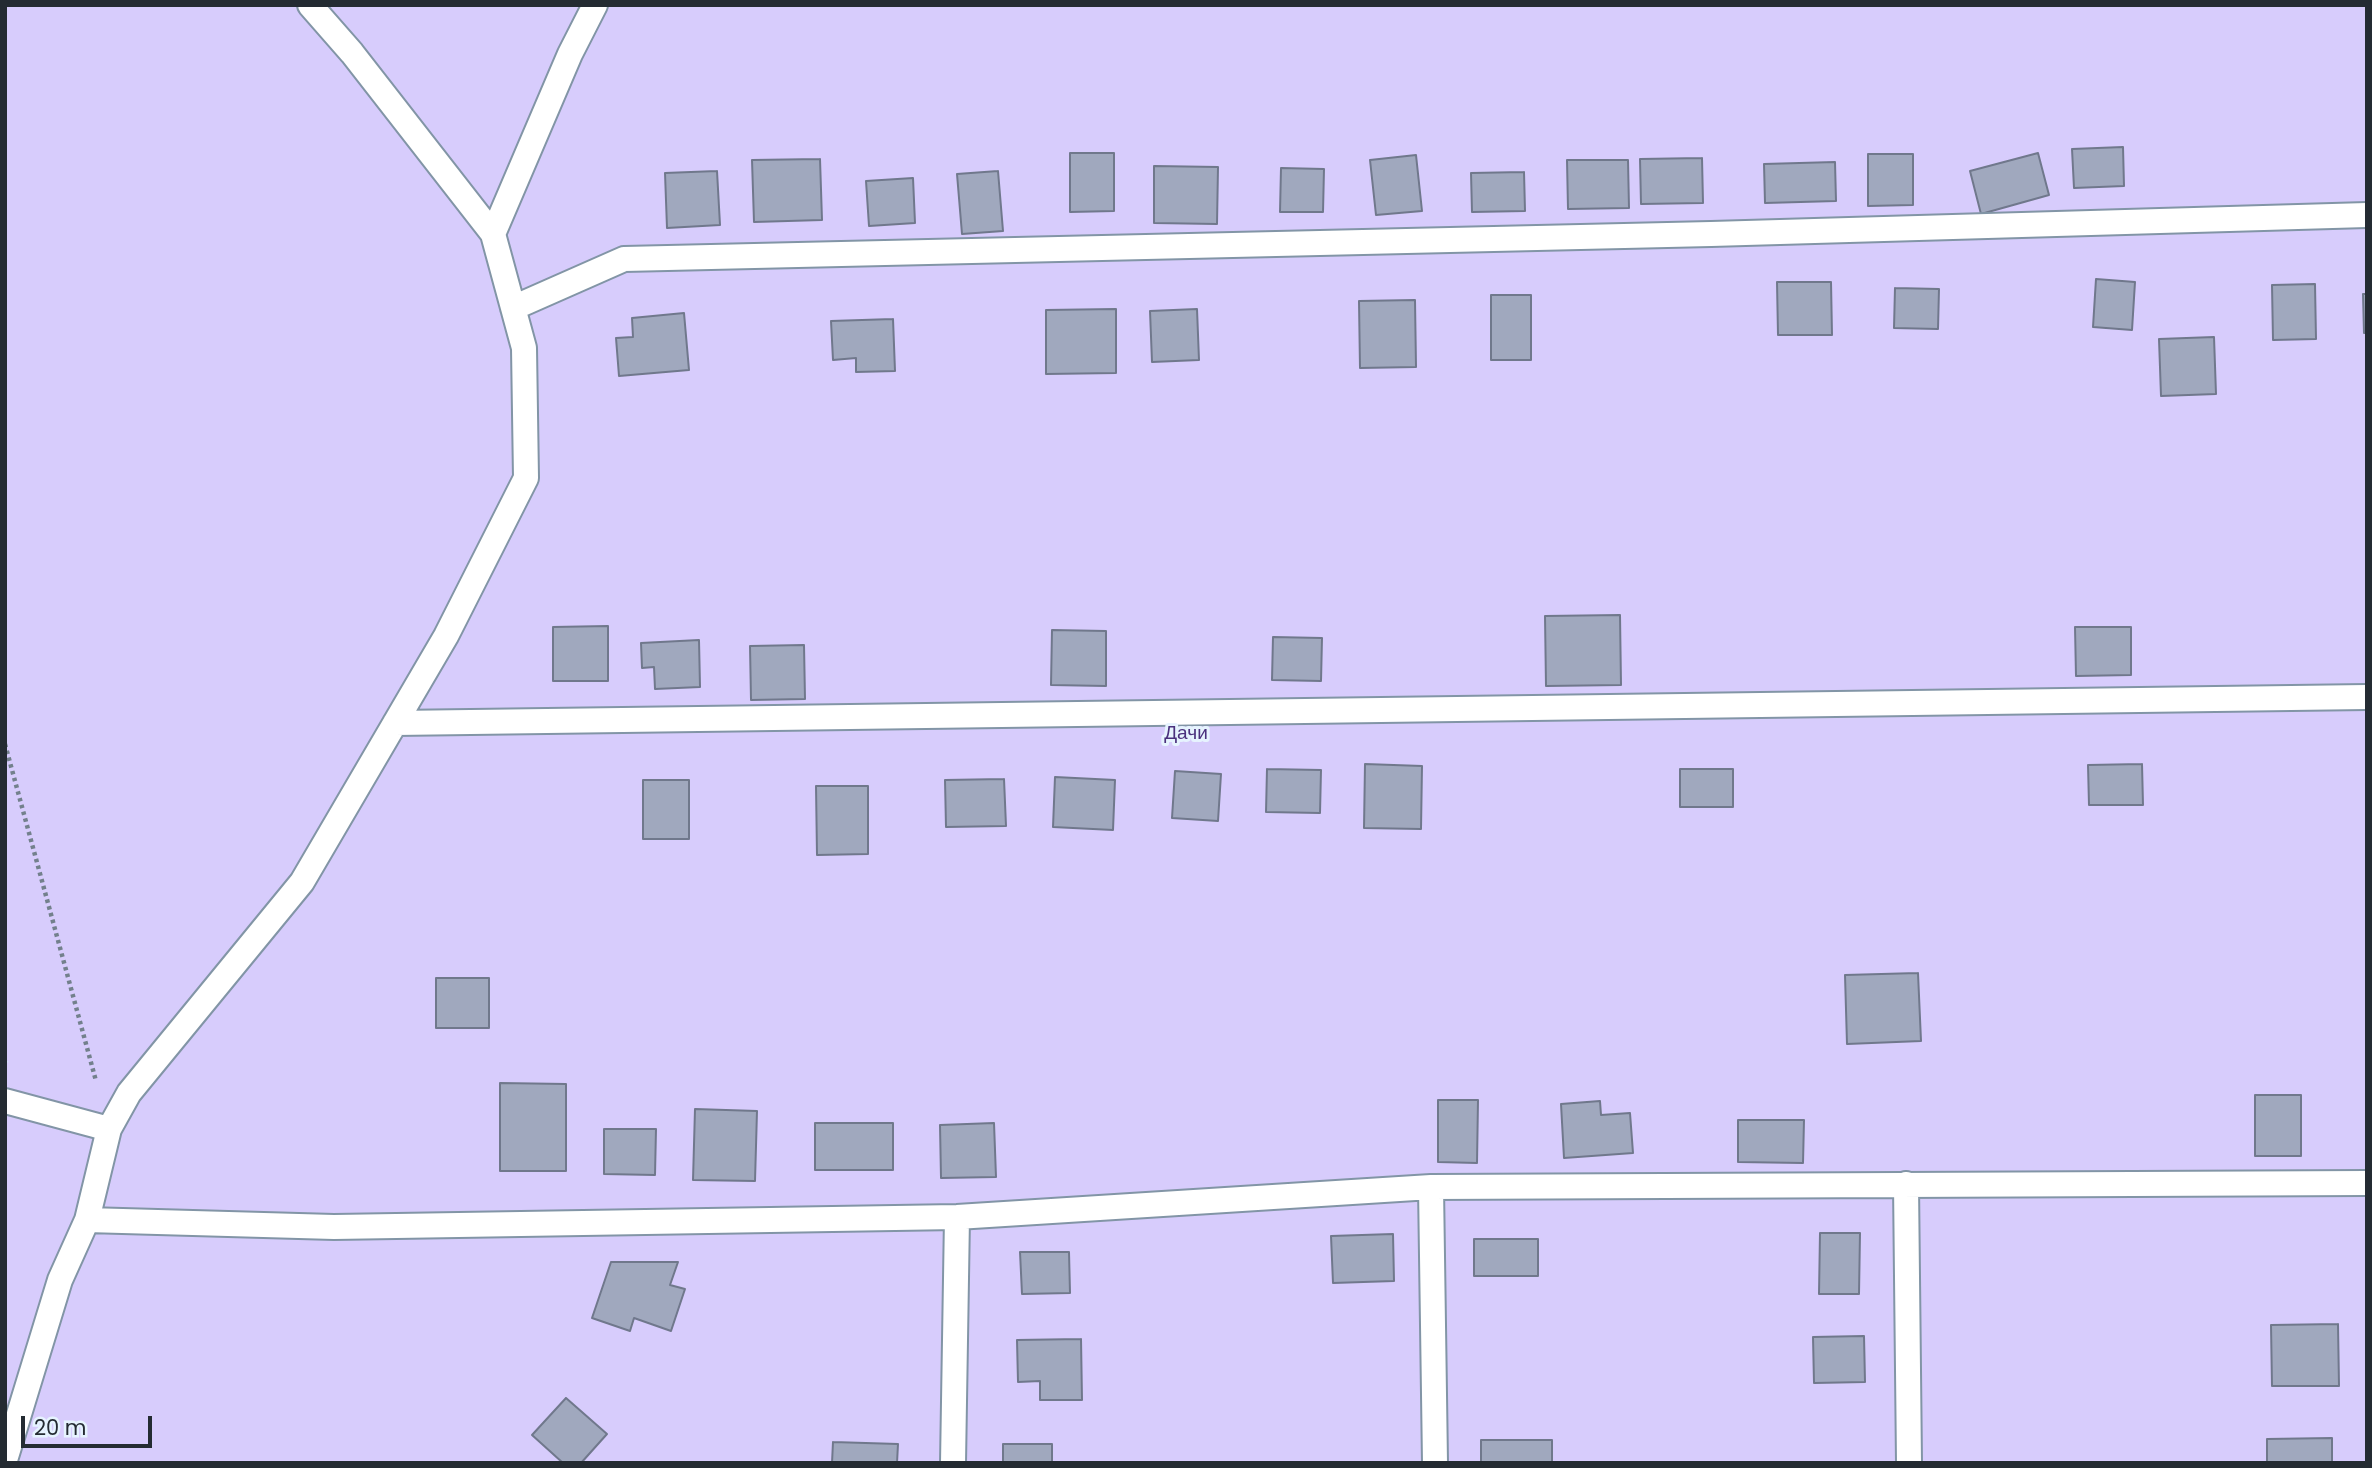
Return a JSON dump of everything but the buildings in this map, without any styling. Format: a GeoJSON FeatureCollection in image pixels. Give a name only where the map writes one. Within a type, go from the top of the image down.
{"type":"FeatureCollection","features":[{"type":"Feature","properties":{"kind":"lane"},"geometry":{"type":"LineString","coordinates":[[5,1460],[60,1280],[87,1220],[108,1129],[129,1093],[302,882],[446,636],[526,478],[524,348],[493,234],[352,52],[310,5]]}},
{"type":"Feature","properties":{"kind":"lane"},"geometry":{"type":"LineString","coordinates":[[493,234],[570,54],[595,5]]}},
{"type":"Feature","properties":{"kind":"lane"},"geometry":{"type":"LineString","coordinates":[[513,308],[624,259],[1725,234],[2367,215]]}},
{"type":"Feature","properties":{"kind":"lane"},"geometry":{"type":"LineString","coordinates":[[395,723],[2367,697]]}},
{"type":"Feature","properties":{"kind":"lane"},"geometry":{"type":"LineString","coordinates":[[5,1101],[108,1129]]}},
{"type":"Feature","properties":{"kind":"lane"},"geometry":{"type":"LineString","coordinates":[[87,1220],[334,1227],[957,1217],[1431,1187],[2367,1183]]}},
{"type":"Feature","properties":{"kind":"lane"},"geometry":{"type":"LineString","coordinates":[[1906,1184],[1909,1463]]}},
{"type":"Feature","properties":{"kind":"lane"},"geometry":{"type":"LineString","coordinates":[[1431,1187],[1434,1463]]}},
{"type":"Feature","properties":{"kind":"lane"},"geometry":{"type":"LineString","coordinates":[[953,1463],[957,1217]]}},
{"type":"Feature","properties":{"kind":"path"},"geometry":{"type":"LineString","coordinates":[[5,744],[108,1129]]}},
{"type":"Feature","properties":{"kind":"green space","name":"Дачи"},"geometry":{"type":"Polygon","coordinates":[[[5,5],[2367,5],[2367,1463],[5,1463],[5,1063],[9,1062],[5,1060],[5,5]]]}}]}
